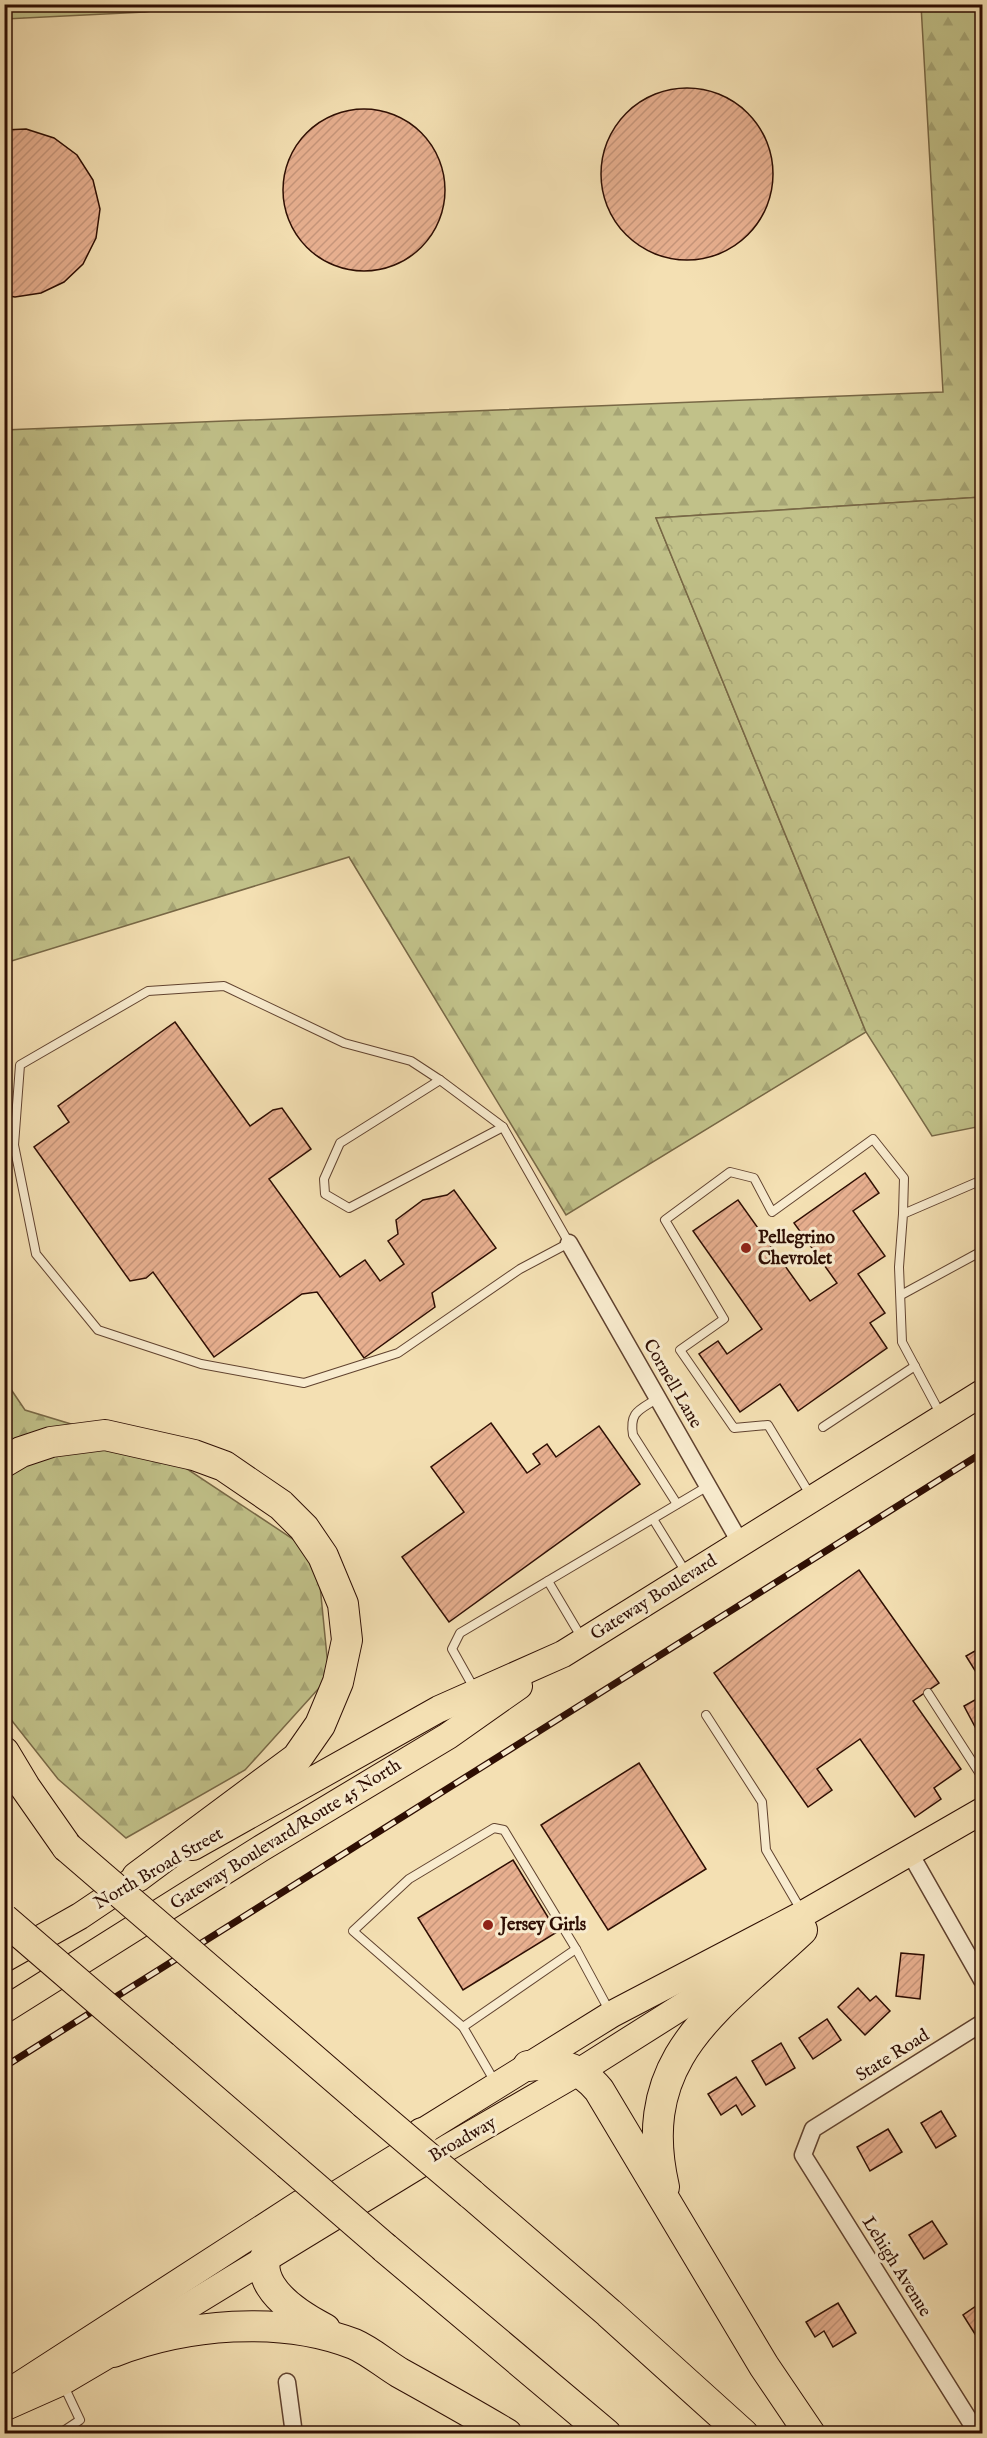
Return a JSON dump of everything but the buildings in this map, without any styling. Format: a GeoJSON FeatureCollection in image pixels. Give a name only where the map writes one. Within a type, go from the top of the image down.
{"type":"FeatureCollection","features":[{"type":"Feature","properties":{"kind":"highway"},"geometry":{"type":"LineString","coordinates":[[4,1462],[21,1452],[51,1442],[105,1436],[194,1455],[224,1466],[281,1505],[304,1528],[323,1556],[343,1604],[347,1640],[338,1682],[320,1725],[297,1758],[137,1877]]}},
{"type":"Feature","properties":{"kind":"highway"},"geometry":{"type":"LineString","coordinates":[[4,1752],[25,1787],[67,1847]]}},
{"type":"Feature","properties":{"kind":"highway"},"geometry":{"type":"LineString","coordinates":[[4,1796],[67,1847],[471,2194],[743,2433]]}},
{"type":"Feature","properties":{"kind":"highway"},"geometry":{"type":"LineString","coordinates":[[4,1919],[385,2248],[606,2433]]}},
{"type":"Feature","properties":{"kind":"highway"},"geometry":{"type":"LineString","coordinates":[[673,2216],[664,2185],[658,2140],[660,2100],[668,2074],[679,2053],[698,2028],[805,1923]]}},
{"type":"Feature","properties":{"kind":"highway"},"geometry":{"type":"LineString","coordinates":[[528,2066],[558,2064],[580,2071],[599,2090],[773,2380],[810,2433]]}},
{"type":"Feature","properties":{"kind":"highway"},"geometry":{"type":"LineString","coordinates":[[422,2133],[407,2153],[287,2227],[271,2240],[263,2260],[271,2284],[296,2313],[356,2345],[507,2433]]}},
{"type":"Feature","properties":{"kind":"highway"},"geometry":{"type":"LineString","coordinates":[[113,2352],[158,2336],[240,2328],[313,2331],[356,2345]]}},
{"type":"Feature","properties":{"kind":"main road","name":"Gateway Boulevard"},"geometry":{"type":"LineString","coordinates":[[313,1780],[440,1709],[574,1648],[982,1393]]}},
{"type":"Feature","properties":{"kind":"main road","name":"Gateway Boulevard/Route 45 North"},"geometry":{"type":"LineString","coordinates":[[4,2010],[260,1849],[448,1736],[574,1648]]}},
{"type":"Feature","properties":{"kind":"main road","name":"North Broad Street"},"geometry":{"type":"LineString","coordinates":[[4,1959],[80,1916],[137,1877],[313,1780]]}},
{"type":"Feature","properties":{"kind":"main road","name":"Broadway"},"geometry":{"type":"LineString","coordinates":[[4,2407],[62,2382],[580,2071],[910,1855],[982,1811]]}},
{"type":"Feature","properties":{"kind":"main road","name":"Broadway"},"geometry":{"type":"LineString","coordinates":[[4,2395],[307,2199],[422,2133],[612,2014],[805,1923]]}},
{"type":"Feature","properties":{"kind":"street","name":"Cornell Lane"},"geometry":{"type":"LineString","coordinates":[[569,1243],[741,1544]]}},
{"type":"Feature","properties":{"kind":"street"},"geometry":{"type":"LineString","coordinates":[[910,1855],[982,1980]]}},
{"type":"Feature","properties":{"kind":"street","name":"State Road"},"geometry":{"type":"LineString","coordinates":[[823,2123],[982,2023]]}},
{"type":"Feature","properties":{"kind":"street","name":"Lehigh Avenue"},"geometry":{"type":"LineString","coordinates":[[823,2123],[813,2129],[803,2156],[978,2433]]}},
{"type":"Feature","properties":{"kind":"street"},"geometry":{"type":"LineString","coordinates":[[286,2382],[294,2433]]}},
{"type":"Feature","properties":{"kind":"lane"},"geometry":{"type":"LineString","coordinates":[[224,986],[344,1043],[411,1061],[503,1126],[569,1243],[520,1269],[398,1353],[304,1383],[201,1364],[98,1330],[36,1254],[14,1145],[20,1065],[147,992],[224,986]]}},
{"type":"Feature","properties":{"kind":"lane"},"geometry":{"type":"LineString","coordinates":[[440,1080],[340,1143],[324,1179],[325,1194],[349,1208],[503,1126]]}},
{"type":"Feature","properties":{"kind":"lane"},"geometry":{"type":"LineString","coordinates":[[812,1499],[768,1425],[734,1428],[681,1350],[724,1318],[665,1220],[730,1172],[754,1178],[772,1212],[873,1140],[904,1178],[902,1342],[942,1418]]}},
{"type":"Feature","properties":{"kind":"lane"},"geometry":{"type":"LineString","coordinates":[[903,1214],[982,1180]]}},
{"type":"Feature","properties":{"kind":"lane"},"geometry":{"type":"LineString","coordinates":[[901,1295],[982,1251]]}},
{"type":"Feature","properties":{"kind":"lane"},"geometry":{"type":"LineString","coordinates":[[823,1426],[915,1366]]}},
{"type":"Feature","properties":{"kind":"lane"},"geometry":{"type":"LineString","coordinates":[[658,1398],[634,1414],[631,1422],[633,1435],[677,1504]]}},
{"type":"Feature","properties":{"kind":"lane"},"geometry":{"type":"LineString","coordinates":[[476,1693],[452,1649],[460,1633],[708,1486]]}},
{"type":"Feature","properties":{"kind":"lane"},"geometry":{"type":"LineString","coordinates":[[653,1519],[689,1576]]}},
{"type":"Feature","properties":{"kind":"lane"},"geometry":{"type":"LineString","coordinates":[[548,1581],[574,1648]]}},
{"type":"Feature","properties":{"kind":"lane"},"geometry":{"type":"LineString","coordinates":[[928,1693],[982,1777]]}},
{"type":"Feature","properties":{"kind":"lane"},"geometry":{"type":"LineString","coordinates":[[706,1715],[762,1802],[766,1850],[805,1923]]}},
{"type":"Feature","properties":{"kind":"lane"},"geometry":{"type":"LineString","coordinates":[[497,2084],[463,2027],[353,1931],[409,1879],[495,1828],[504,1830],[576,1949],[612,2014]]}},
{"type":"Feature","properties":{"kind":"lane"},"geometry":{"type":"LineString","coordinates":[[463,2027],[576,1949]]}},
{"type":"Feature","properties":{"kind":"lane"},"geometry":{"type":"LineString","coordinates":[[59,2433],[80,2421],[62,2382]]}},
{"type":"Feature","properties":{"kind":"green space"},"geometry":{"type":"Polygon","coordinates":[[[4,5],[195,5],[145,12],[5,19],[4,5]]]}},
{"type":"Feature","properties":{"kind":"green space"},"geometry":{"type":"Polygon","coordinates":[[[921,5],[982,5],[982,497],[656,518],[866,1032],[566,1215],[349,857],[5,963],[4,430],[943,392],[921,5]]]}},
{"type":"Feature","properties":{"kind":"green space"},"geometry":{"type":"Polygon","coordinates":[[[982,497],[982,1126],[932,1136],[866,1032],[656,518],[982,497]]]}},
{"type":"Feature","properties":{"kind":"green space"},"geometry":{"type":"Polygon","coordinates":[[[4,1379],[25,1410],[160,1451],[317,1555],[329,1677],[245,1770],[126,1838],[58,1779],[5,1712],[4,1379]]]}},
{"type":"Feature","properties":{"kind":"railway"},"geometry":{"type":"LineString","coordinates":[[4,2067],[982,1453]]}},
{"type":"Feature","properties":{"kind":"place","name":"Pellegrino Chevrolet"},"geometry":{"type":"Point","coordinates":[746,1248]}},
{"type":"Feature","properties":{"kind":"place","name":"Jersey Girls"},"geometry":{"type":"Point","coordinates":[488,1925]}}]}
